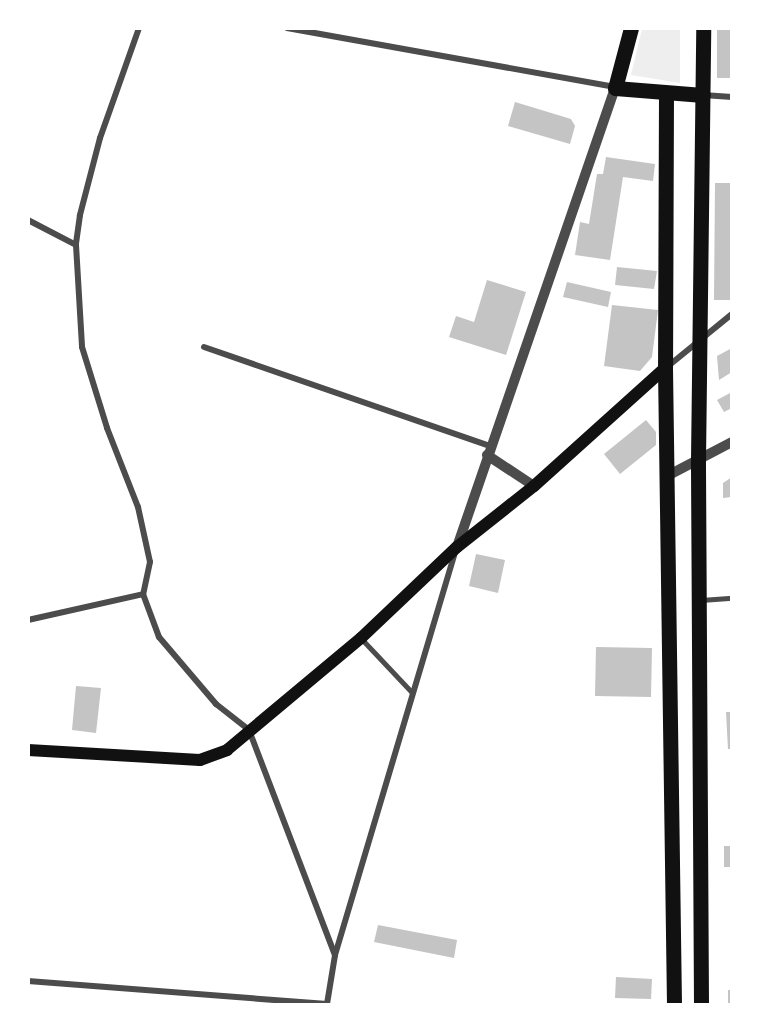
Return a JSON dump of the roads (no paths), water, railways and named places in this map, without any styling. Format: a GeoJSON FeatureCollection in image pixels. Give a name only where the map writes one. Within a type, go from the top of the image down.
{"type":"FeatureCollection","features":[{"type":"Feature","properties":{"kind":"main road"},"geometry":{"type":"LineString","coordinates":[[631,28],[615,87],[703,95]]}},
{"type":"Feature","properties":{"kind":"main road"},"geometry":{"type":"LineString","coordinates":[[701,1005],[701,600],[698,460],[703,28]]}},
{"type":"Feature","properties":{"kind":"main road"},"geometry":{"type":"LineString","coordinates":[[666,93],[665,368],[674,1005]]}},
{"type":"Feature","properties":{"kind":"main road"},"geometry":{"type":"LineString","coordinates":[[28,750],[200,760],[227,750],[361,638],[457,547],[534,486],[665,368]]}},
{"type":"Feature","properties":{"kind":"street"},"geometry":{"type":"LineString","coordinates":[[139,28],[100,138],[76,245],[82,347],[107,428],[138,507],[150,562],[142,594],[159,637],[216,704],[249,730],[334,955]]}},
{"type":"Feature","properties":{"kind":"street"},"geometry":{"type":"LineString","coordinates":[[28,981],[327,1004],[334,955],[457,547],[488,450],[615,87],[287,28]]}},
{"type":"Feature","properties":{"kind":"street"},"geometry":{"type":"LineString","coordinates":[[703,95],[732,97]]}},
{"type":"Feature","properties":{"kind":"street"},"geometry":{"type":"LineString","coordinates":[[28,220],[76,245]]}},
{"type":"Feature","properties":{"kind":"street"},"geometry":{"type":"LineString","coordinates":[[665,368],[699,338],[732,314]]}},
{"type":"Feature","properties":{"kind":"street"},"geometry":{"type":"LineString","coordinates":[[204,347],[488,450],[534,486]]}},
{"type":"Feature","properties":{"kind":"street"},"geometry":{"type":"LineString","coordinates":[[667,477],[732,441]]}},
{"type":"Feature","properties":{"kind":"street"},"geometry":{"type":"LineString","coordinates":[[28,620],[142,594]]}},
{"type":"Feature","properties":{"kind":"lane"},"geometry":{"type":"LineString","coordinates":[[701,600],[732,598]]}},
{"type":"Feature","properties":{"kind":"lane"},"geometry":{"type":"LineString","coordinates":[[361,638],[412,692]]}}]}
